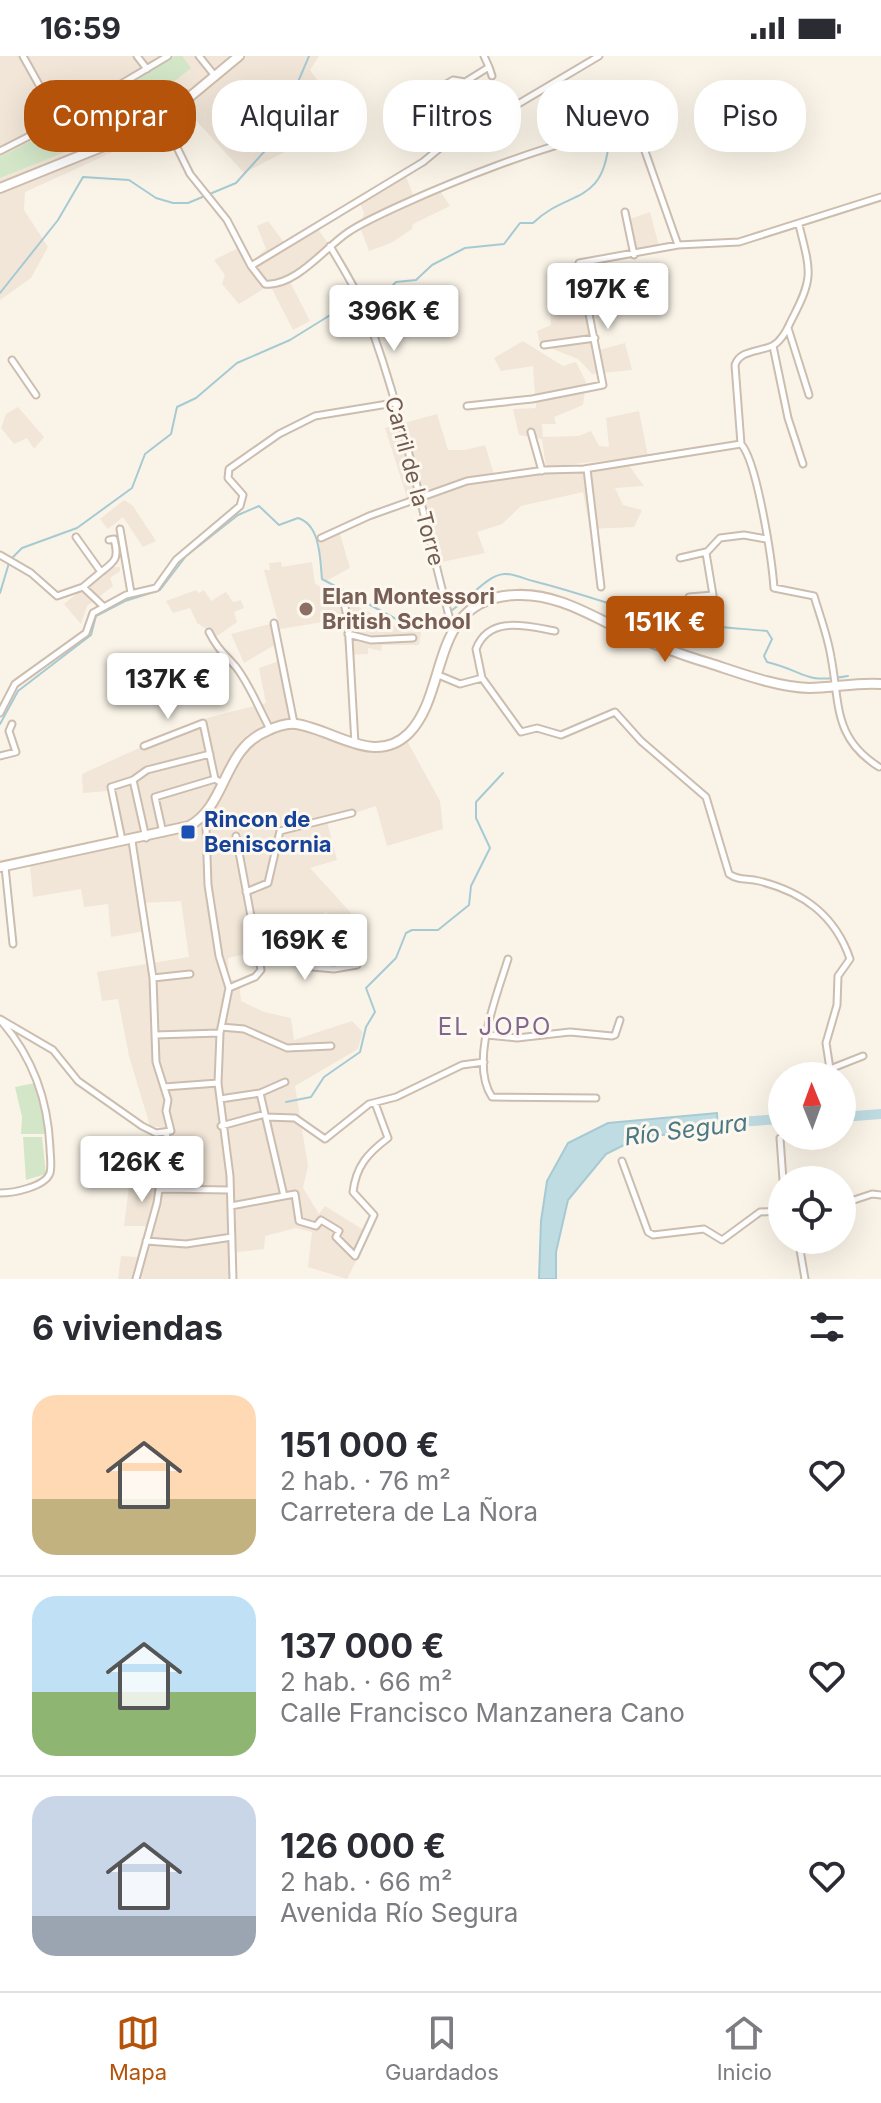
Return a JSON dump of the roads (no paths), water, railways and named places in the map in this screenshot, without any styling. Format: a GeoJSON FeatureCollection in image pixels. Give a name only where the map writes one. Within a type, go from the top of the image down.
{"type":"FeatureCollection","features":[{"type":"Feature","properties":{"kind":"main road"},"geometry":{"type":"LineString","coordinates":[[196,93],[239,56]]}},
{"type":"Feature","properties":{"kind":"main road"},"geometry":{"type":"LineString","coordinates":[[0,188],[89,152]]}},
{"type":"Feature","properties":{"kind":"main road"},"geometry":{"type":"LineString","coordinates":[[2,866],[146,838],[189,826],[203,817],[212,803],[218,781],[241,749],[270,729],[294,723],[356,745],[380,747],[407,735],[427,706],[435,673],[453,631],[476,608],[489,600],[530,595],[577,608],[706,663],[776,682],[808,688],[835,680],[881,684]]}},
{"type":"Feature","properties":{"kind":"street"},"geometry":{"type":"LineString","coordinates":[[23,56],[36,80]]}},
{"type":"Feature","properties":{"kind":"street"},"geometry":{"type":"LineString","coordinates":[[137,56],[147,69]]}},
{"type":"Feature","properties":{"kind":"street"},"geometry":{"type":"LineString","coordinates":[[128,80],[168,56]]}},
{"type":"Feature","properties":{"kind":"street"},"geometry":{"type":"LineString","coordinates":[[199,56],[216,77]]}},
{"type":"Feature","properties":{"kind":"street"},"geometry":{"type":"LineString","coordinates":[[484,56],[492,76]]}},
{"type":"Feature","properties":{"kind":"street"},"geometry":{"type":"LineString","coordinates":[[251,266],[423,162],[452,138],[481,126],[599,56]]}},
{"type":"Feature","properties":{"kind":"street"},"geometry":{"type":"LineString","coordinates":[[468,80],[489,67]]}},
{"type":"Feature","properties":{"kind":"street"},"geometry":{"type":"LineString","coordinates":[[179,152],[190,174],[227,220],[262,282],[274,284],[304,267],[355,228],[424,192],[487,167],[588,139],[635,132],[678,245]]}},
{"type":"Feature","properties":{"kind":"street"},"geometry":{"type":"LineString","coordinates":[[0,151],[24,139]]}},
{"type":"Feature","properties":{"kind":"street"},"geometry":{"type":"LineString","coordinates":[[467,406],[532,399],[603,385],[579,263],[678,245],[739,242],[881,197]]}},
{"type":"Feature","properties":{"kind":"street"},"geometry":{"type":"LineString","coordinates":[[625,212],[634,255]]}},
{"type":"Feature","properties":{"kind":"street"},"geometry":{"type":"LineString","coordinates":[[799,225],[810,281],[788,328],[773,346],[741,356],[736,361],[741,444],[747,454],[760,500],[774,588],[814,596],[835,680],[836,711],[852,744],[861,755],[879,767]]}},
{"type":"Feature","properties":{"kind":"street","name":"Carril de la Torre"},"geometry":{"type":"LineString","coordinates":[[330,246],[360,300],[394,403],[423,499],[453,631]]}},
{"type":"Feature","properties":{"kind":"street"},"geometry":{"type":"LineString","coordinates":[[788,328],[809,395]]}},
{"type":"Feature","properties":{"kind":"street"},"geometry":{"type":"LineString","coordinates":[[544,345],[595,338]]}},
{"type":"Feature","properties":{"kind":"street"},"geometry":{"type":"LineString","coordinates":[[773,346],[788,418],[803,464]]}},
{"type":"Feature","properties":{"kind":"street"},"geometry":{"type":"LineString","coordinates":[[12,360],[36,395]]}},
{"type":"Feature","properties":{"kind":"street"},"geometry":{"type":"LineString","coordinates":[[0,713],[15,684],[86,633],[93,613],[131,593],[156,588],[176,560],[243,502],[243,495],[227,475],[233,466],[279,434],[315,416],[394,403]]}},
{"type":"Feature","properties":{"kind":"street"},"geometry":{"type":"LineString","coordinates":[[531,432],[542,471]]}},
{"type":"Feature","properties":{"kind":"street"},"geometry":{"type":"LineString","coordinates":[[321,538],[369,516],[467,481],[542,471],[587,469],[741,444]]}},
{"type":"Feature","properties":{"kind":"street"},"geometry":{"type":"LineString","coordinates":[[587,469],[601,587]]}},
{"type":"Feature","properties":{"kind":"street"},"geometry":{"type":"LineString","coordinates":[[120,529],[131,593]]}},
{"type":"Feature","properties":{"kind":"street"},"geometry":{"type":"LineString","coordinates":[[680,558],[707,552],[725,536],[766,539]]}},
{"type":"Feature","properties":{"kind":"street"},"geometry":{"type":"LineString","coordinates":[[76,537],[101,572]]}},
{"type":"Feature","properties":{"kind":"street"},"geometry":{"type":"LineString","coordinates":[[0,555],[31,573],[53,594],[62,595],[83,587],[116,562],[118,555],[114,539],[109,540]]}},
{"type":"Feature","properties":{"kind":"street"},"geometry":{"type":"LineString","coordinates":[[689,597],[713,595],[707,552]]}},
{"type":"Feature","properties":{"kind":"street"},"geometry":{"type":"LineString","coordinates":[[83,587],[103,606]]}},
{"type":"Feature","properties":{"kind":"street"},"geometry":{"type":"LineString","coordinates":[[343,598],[356,745]]}},
{"type":"Feature","properties":{"kind":"street"},"geometry":{"type":"LineString","coordinates":[[274,623],[294,723]]}},
{"type":"Feature","properties":{"kind":"street"},"geometry":{"type":"LineString","coordinates":[[555,631],[514,624],[485,635],[476,649],[477,667],[482,678],[521,732],[537,728],[561,735],[615,712],[641,741],[706,797],[729,874],[737,880],[758,881],[806,898],[824,913],[850,959],[838,976],[837,1005],[826,1043],[829,1062]]}},
{"type":"Feature","properties":{"kind":"street"},"geometry":{"type":"LineString","coordinates":[[209,632],[221,655],[245,682],[270,729]]}},
{"type":"Feature","properties":{"kind":"street"},"geometry":{"type":"LineString","coordinates":[[348,634],[371,640],[413,638]]}},
{"type":"Feature","properties":{"kind":"street"},"geometry":{"type":"LineString","coordinates":[[435,673],[460,684],[482,678]]}},
{"type":"Feature","properties":{"kind":"street"},"geometry":{"type":"LineString","coordinates":[[144,746],[203,723],[218,781],[155,797],[163,834]]}},
{"type":"Feature","properties":{"kind":"street"},"geometry":{"type":"LineString","coordinates":[[0,756],[16,752],[9,731],[12,724]]}},
{"type":"Feature","properties":{"kind":"street"},"geometry":{"type":"LineString","coordinates":[[136,1279],[159,1189],[167,1133],[172,1125],[166,1114],[169,1103],[156,1062],[153,978],[127,842],[111,787],[133,780],[147,770],[210,754]]}},
{"type":"Feature","properties":{"kind":"street"},"geometry":{"type":"LineString","coordinates":[[133,780],[146,838]]}},
{"type":"Feature","properties":{"kind":"street"},"geometry":{"type":"LineString","coordinates":[[212,803],[206,828],[208,889],[220,961],[229,988],[220,1030],[218,1083],[230,1190],[233,1279]]}},
{"type":"Feature","properties":{"kind":"street"},"geometry":{"type":"LineString","coordinates":[[246,892],[268,883],[280,831],[352,813]]}},
{"type":"Feature","properties":{"kind":"street"},"geometry":{"type":"LineString","coordinates":[[189,826],[198,824],[206,828]]}},
{"type":"Feature","properties":{"kind":"street"},"geometry":{"type":"LineString","coordinates":[[229,988],[259,975],[258,953],[236,836]]}},
{"type":"Feature","properties":{"kind":"street"},"geometry":{"type":"LineString","coordinates":[[2,866],[13,944]]}},
{"type":"Feature","properties":{"kind":"street"},"geometry":{"type":"LineString","coordinates":[[258,953],[314,921]]}},
{"type":"Feature","properties":{"kind":"street"},"geometry":{"type":"LineString","coordinates":[[286,937],[299,965],[334,969],[357,965]]}},
{"type":"Feature","properties":{"kind":"street"},"geometry":{"type":"LineString","coordinates":[[508,959],[488,1017],[484,1062],[492,1097],[596,1098]]}},
{"type":"Feature","properties":{"kind":"street"},"geometry":{"type":"LineString","coordinates":[[153,978],[190,974]]}},
{"type":"Feature","properties":{"kind":"street"},"geometry":{"type":"LineString","coordinates":[[0,1019],[53,1050],[78,1081],[142,1126],[167,1133]]}},
{"type":"Feature","properties":{"kind":"street"},"geometry":{"type":"LineString","coordinates":[[0,1019],[19,1041],[40,1086],[49,1131],[51,1169],[45,1179],[12,1193],[0,1193]]}},
{"type":"Feature","properties":{"kind":"street"},"geometry":{"type":"LineString","coordinates":[[487,1035],[517,1038],[570,1032],[612,1036],[620,1020]]}},
{"type":"Feature","properties":{"kind":"street"},"geometry":{"type":"LineString","coordinates":[[155,1035],[244,1029],[287,1048],[331,1046]]}},
{"type":"Feature","properties":{"kind":"street"},"geometry":{"type":"LineString","coordinates":[[848,1062],[863,1056]]}},
{"type":"Feature","properties":{"kind":"street"},"geometry":{"type":"LineString","coordinates":[[221,1126],[266,1116],[295,1118],[325,1139],[369,1104],[396,1097],[462,1065],[484,1062]]}},
{"type":"Feature","properties":{"kind":"street"},"geometry":{"type":"LineString","coordinates":[[220,1099],[260,1093],[285,1082]]}},
{"type":"Feature","properties":{"kind":"street"},"geometry":{"type":"LineString","coordinates":[[164,1087],[218,1083]]}},
{"type":"Feature","properties":{"kind":"street"},"geometry":{"type":"LineString","coordinates":[[260,1093],[284,1196]]}},
{"type":"Feature","properties":{"kind":"street"},"geometry":{"type":"LineString","coordinates":[[231,1206],[295,1194],[299,1221],[316,1226],[321,1220],[339,1231],[336,1237],[355,1256],[374,1215],[353,1192],[353,1185],[367,1153],[388,1138],[375,1103]]}},
{"type":"Feature","properties":{"kind":"street"},"geometry":{"type":"LineString","coordinates":[[622,1161],[648,1232],[653,1235],[704,1229],[722,1240],[760,1212],[768,1212]]}},
{"type":"Feature","properties":{"kind":"street"},"geometry":{"type":"LineString","coordinates":[[159,1189],[230,1190]]}},
{"type":"Feature","properties":{"kind":"street"},"geometry":{"type":"LineString","coordinates":[[856,1199],[872,1194],[881,1195]]}},
{"type":"Feature","properties":{"kind":"street"},"geometry":{"type":"LineString","coordinates":[[146,1241],[186,1244],[232,1237]]}},
{"type":"Feature","properties":{"kind":"street"},"geometry":{"type":"LineString","coordinates":[[802,1254],[805,1279]]}},
{"type":"Feature","properties":{"kind":"water"},"geometry":{"type":"Polygon","coordinates":[[[717,1113],[718,1132],[642,1136],[606,1154],[568,1200],[556,1252],[556,1279],[539,1279],[541,1221],[547,1181],[568,1143],[608,1123],[717,1113]]]}},
{"type":"Feature","properties":{"kind":"waterway"},"geometry":{"type":"LineString","coordinates":[[0,293],[58,220],[83,177],[129,180],[156,198],[173,203],[188,203],[236,183],[272,143],[309,56]]}},
{"type":"Feature","properties":{"kind":"waterway"},"geometry":{"type":"LineString","coordinates":[[11,559],[22,548],[77,528],[132,488],[145,454],[171,434],[177,407],[196,398],[237,363],[290,340],[340,309],[354,309],[382,297],[396,282],[416,280],[432,265],[465,248],[504,244],[520,223],[533,223],[546,212],[592,187],[600,177],[607,152]]}},
{"type":"Feature","properties":{"kind":"waterway"},"geometry":{"type":"LineString","coordinates":[[0,724],[18,691],[91,635],[96,616],[125,601],[160,590],[186,556],[238,515],[259,506],[279,525],[298,518],[306,522],[318,544],[322,579],[409,626],[440,618],[494,577],[507,574],[655,617],[767,631],[772,639],[764,656],[767,662],[813,678],[848,676]]}},
{"type":"Feature","properties":{"kind":"waterway"},"geometry":{"type":"LineString","coordinates":[[0,593],[9,563]]}},
{"type":"Feature","properties":{"kind":"waterway"},"geometry":{"type":"LineString","coordinates":[[286,1102],[311,1097],[324,1077],[360,1052],[366,1027],[375,1012],[366,988],[396,958],[406,933],[412,930],[438,930],[469,905],[471,886],[490,848],[476,818],[476,802],[503,773]]}},
{"type":"Feature","properties":{"kind":"waterway","name":"Río Segura"},"geometry":{"type":"LineString","coordinates":[[856,1116],[881,1114]]}},
{"type":"Feature","properties":{"kind":"waterway","name":"Río Segura"},"geometry":{"type":"LineString","coordinates":[[706,1124],[768,1120]]}},
{"type":"Feature","properties":{"kind":"place","name":"Elan Montessori British School"},"geometry":{"type":"Point","coordinates":[306,609]}},
{"type":"Feature","properties":{"kind":"place","name":"Rincon de Beniscornia"},"geometry":{"type":"Point","coordinates":[188,832]}},
{"type":"Feature","properties":{"kind":"district","name":"EL JOPO"},"geometry":{"type":"Point","coordinates":[495,1027]}}]}
